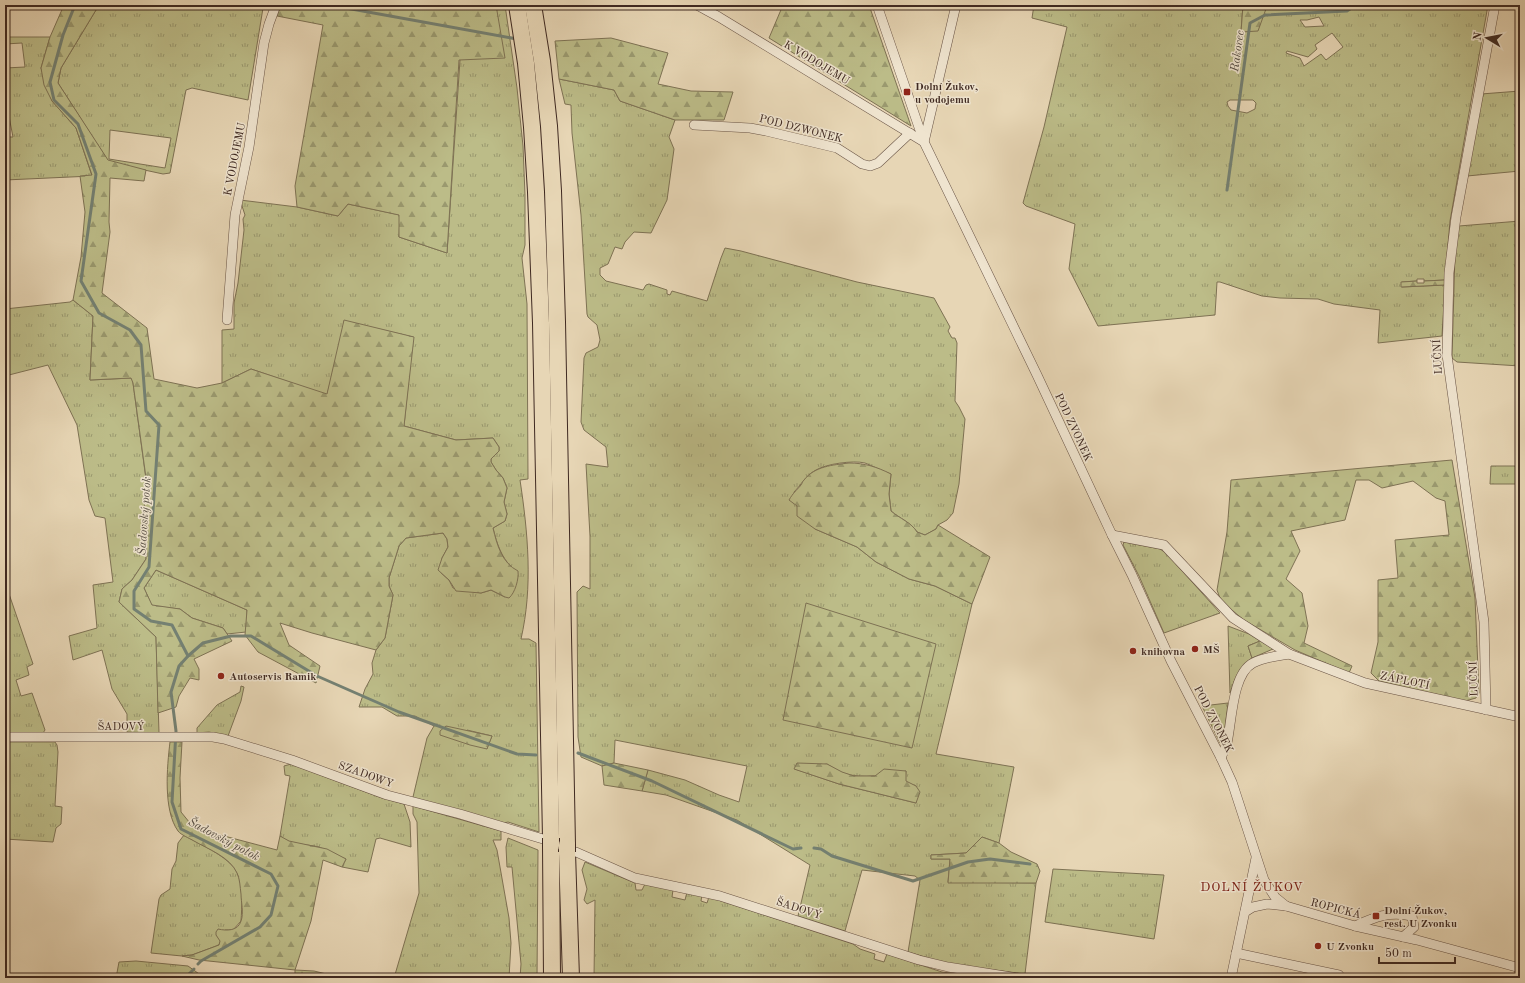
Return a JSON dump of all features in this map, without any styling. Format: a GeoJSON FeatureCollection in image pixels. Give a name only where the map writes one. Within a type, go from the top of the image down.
{"type":"FeatureCollection","features":[{"type":"Feature","properties":{"kind":"highway"},"geometry":{"type":"LineString","coordinates":[[518,5],[532,120],[541,331],[548,841],[552,978]]}},
{"type":"Feature","properties":{"kind":"highway"},"geometry":{"type":"LineString","coordinates":[[534,5],[549,126],[553,191],[570,850],[570,978]]}},
{"type":"Feature","properties":{"kind":"street","name":"K VODOJEMU"},"geometry":{"type":"LineString","coordinates":[[227,320],[235,215],[249,147],[264,43],[276,5]]}},
{"type":"Feature","properties":{"kind":"street","name":"K VODOJEMU"},"geometry":{"type":"LineString","coordinates":[[697,5],[924,142]]}},
{"type":"Feature","properties":{"kind":"street","name":"POD ZVONEK"},"geometry":{"type":"LineString","coordinates":[[876,5],[924,142],[1132,575],[1171,661],[1221,758],[1232,782],[1264,880],[1276,897],[1286,906]]}},
{"type":"Feature","properties":{"kind":"street"},"geometry":{"type":"LineString","coordinates":[[924,142],[956,5]]}},
{"type":"Feature","properties":{"kind":"street","name":"LUČNÍ"},"geometry":{"type":"LineString","coordinates":[[1486,710],[1484,622],[1447,355],[1449,273],[1456,217],[1495,5]]}},
{"type":"Feature","properties":{"kind":"street","name":"POD DZWONEK"},"geometry":{"type":"LineString","coordinates":[[694,125],[750,128],[766,131],[837,148],[862,164],[870,166],[878,163],[910,133]]}},
{"type":"Feature","properties":{"kind":"street","name":"ZÁPLOTÍ"},"geometry":{"type":"LineString","coordinates":[[1112,535],[1164,545],[1232,618],[1290,654],[1364,683],[1520,717]]}},
{"type":"Feature","properties":{"kind":"street"},"geometry":{"type":"LineString","coordinates":[[1221,758],[1226,744],[1238,684],[1244,671],[1252,663],[1264,658],[1290,654]]}},
{"type":"Feature","properties":{"kind":"street","name":"ŠADOVÝ"},"geometry":{"type":"LineString","coordinates":[[5,737],[182,738]]}},
{"type":"Feature","properties":{"kind":"street","name":"SZADOWY"},"geometry":{"type":"LineString","coordinates":[[182,738],[224,739],[292,760],[387,795],[460,814],[548,841]]}},
{"type":"Feature","properties":{"kind":"street","name":"ŠADOVÝ"},"geometry":{"type":"LineString","coordinates":[[570,850],[635,878],[720,896],[919,960],[948,967],[1018,978]]}},
{"type":"Feature","properties":{"kind":"street","name":"POD ZVONEK"},"geometry":{"type":"LineString","coordinates":[[1231,978],[1256,857]]}},
{"type":"Feature","properties":{"kind":"street"},"geometry":{"type":"LineString","coordinates":[[1245,912],[1253,907],[1267,904],[1286,906]]}},
{"type":"Feature","properties":{"kind":"street","name":"ROPICKÁ"},"geometry":{"type":"LineString","coordinates":[[1286,906],[1355,926],[1520,968]]}},
{"type":"Feature","properties":{"kind":"street"},"geometry":{"type":"LineString","coordinates":[[1355,926],[1376,916],[1399,913],[1412,916],[1414,927],[1403,937]]}},
{"type":"Feature","properties":{"kind":"street"},"geometry":{"type":"LineString","coordinates":[[1236,953],[1339,975]]}},
{"type":"Feature","properties":{"kind":"green space"},"geometry":{"type":"Polygon","coordinates":[[[64,5],[99,5],[61,68],[58,83],[108,160],[146,170],[144,181],[110,178],[110,232],[102,293],[147,328],[154,379],[197,388],[222,383],[251,369],[327,394],[344,320],[414,337],[404,426],[456,440],[493,438],[499,447],[499,451],[491,459],[491,462],[503,478],[507,488],[504,502],[507,514],[505,521],[493,528],[501,553],[512,568],[518,571],[516,586],[509,598],[491,590],[481,593],[456,591],[449,580],[438,570],[448,547],[447,539],[443,533],[406,538],[399,546],[389,578],[389,586],[393,595],[385,638],[376,650],[280,623],[289,645],[320,666],[316,683],[258,652],[245,635],[247,610],[156,570],[144,588],[152,605],[180,609],[192,618],[223,628],[232,641],[194,659],[199,669],[199,680],[190,678],[179,696],[176,707],[158,713],[156,637],[119,602],[122,589],[132,580],[146,559],[147,519],[142,509],[146,503],[147,485],[133,383],[131,378],[90,380],[93,316],[73,300],[81,257],[85,212],[80,176],[92,175],[76,128],[52,101],[44,85],[41,68],[50,37],[64,5]]]}},
{"type":"Feature","properties":{"kind":"green space"},"geometry":{"type":"Polygon","coordinates":[[[99,5],[249,5],[263,8],[248,100],[192,88],[186,90],[170,173],[163,174],[108,161],[58,83],[61,68],[99,5]],[[110,130],[109,159],[165,168],[171,138],[110,130]]]}},
{"type":"Feature","properties":{"kind":"green space"},"geometry":{"type":"Polygon","coordinates":[[[281,5],[496,5],[505,58],[459,60],[447,253],[399,237],[399,215],[348,204],[338,216],[297,207],[295,186],[323,25],[277,16],[281,5]]]}},
{"type":"Feature","properties":{"kind":"green space"},"geometry":{"type":"Polygon","coordinates":[[[496,5],[505,5],[517,88],[523,146],[525,245],[522,258],[527,304],[528,479],[520,480],[527,540],[528,580],[525,619],[521,639],[529,639],[536,643],[539,832],[508,822],[504,823],[414,799],[413,797],[427,738],[434,726],[415,716],[397,716],[382,707],[359,707],[365,689],[373,674],[372,663],[376,650],[385,638],[393,595],[389,586],[389,578],[399,546],[406,538],[443,533],[447,539],[448,547],[442,558],[441,573],[449,580],[453,588],[481,593],[491,590],[505,597],[513,569],[505,560],[500,550],[493,528],[505,521],[507,514],[504,502],[507,488],[503,478],[491,462],[491,459],[499,451],[499,447],[493,438],[456,440],[404,426],[413,337],[344,321],[343,331],[327,395],[251,369],[222,383],[222,330],[234,329],[234,303],[238,283],[244,230],[243,219],[245,215],[240,200],[297,207],[338,216],[348,204],[400,215],[399,237],[447,253],[460,60],[496,5]],[[467,730],[487,749],[492,736],[467,730]]]}},
{"type":"Feature","properties":{"kind":"green space"},"geometry":{"type":"Polygon","coordinates":[[[783,5],[869,5],[911,126],[769,38],[783,5]]]}},
{"type":"Feature","properties":{"kind":"green space"},"geometry":{"type":"Polygon","coordinates":[[[1034,5],[1243,5],[1241,32],[1267,6],[1264,5],[1488,5],[1450,221],[1445,280],[1424,281],[1424,279],[1417,279],[1417,281],[1402,282],[1402,287],[1445,285],[1442,336],[1378,343],[1380,310],[1334,304],[1318,299],[1262,296],[1220,282],[1217,282],[1215,315],[1098,326],[1069,269],[1075,224],[1026,206],[1023,203],[1044,127],[1067,27],[1032,18],[1034,5]],[[1319,17],[1300,20],[1305,27],[1324,26],[1319,17]],[[1332,33],[1315,45],[1317,49],[1308,57],[1287,51],[1286,53],[1300,58],[1304,66],[1321,54],[1326,60],[1343,47],[1332,33]],[[1230,100],[1227,102],[1231,110],[1247,113],[1255,109],[1256,103],[1253,100],[1230,100]]]}},
{"type":"Feature","properties":{"kind":"green space"},"geometry":{"type":"Polygon","coordinates":[[[1243,5],[1267,6],[1258,31],[1241,32],[1243,5]]]}},
{"type":"Feature","properties":{"kind":"green space"},"geometry":{"type":"Polygon","coordinates":[[[5,37],[50,37],[41,68],[52,101],[76,128],[92,176],[5,180],[5,137],[13,137],[5,96],[5,68],[25,67],[22,43],[5,44],[5,37]]]}},
{"type":"Feature","properties":{"kind":"green space"},"geometry":{"type":"Polygon","coordinates":[[[611,38],[668,53],[658,84],[691,91],[733,92],[724,120],[675,120],[620,101],[614,90],[559,79],[555,41],[611,38]]]}},
{"type":"Feature","properties":{"kind":"green space"},"geometry":{"type":"Polygon","coordinates":[[[559,79],[614,90],[620,101],[675,120],[669,137],[674,149],[667,200],[651,233],[634,232],[625,242],[622,249],[615,247],[608,264],[600,268],[600,275],[606,281],[643,290],[646,285],[649,284],[667,290],[667,294],[670,295],[672,291],[707,301],[725,248],[857,282],[934,298],[950,327],[948,331],[952,338],[955,338],[957,343],[955,401],[965,419],[959,484],[953,513],[947,520],[938,525],[936,529],[925,535],[917,532],[909,523],[891,511],[889,494],[891,474],[860,462],[833,464],[820,468],[812,472],[794,492],[797,506],[815,529],[857,547],[876,562],[909,579],[935,586],[972,604],[936,754],[1014,767],[999,843],[982,837],[966,853],[931,855],[931,859],[950,859],[948,882],[1036,883],[1025,974],[948,964],[908,952],[920,880],[915,876],[862,870],[845,931],[798,916],[810,865],[737,820],[666,795],[642,791],[648,770],[685,780],[739,802],[747,766],[615,740],[614,763],[602,766],[581,757],[578,737],[577,592],[583,586],[590,589],[590,536],[586,464],[608,467],[606,447],[584,430],[581,422],[584,358],[586,353],[598,347],[600,340],[597,325],[588,317],[587,314],[581,215],[572,133],[571,105],[565,104],[559,79]],[[827,764],[795,769],[839,784],[916,803],[916,786],[905,782],[906,771],[874,776],[858,776],[843,773],[827,764]]]}},
{"type":"Feature","properties":{"kind":"green space"},"geometry":{"type":"Polygon","coordinates":[[[1520,91],[1520,171],[1467,176],[1481,94],[1520,91]]]}},
{"type":"Feature","properties":{"kind":"green space"},"geometry":{"type":"Polygon","coordinates":[[[1520,221],[1520,366],[1457,362],[1452,358],[1455,253],[1459,226],[1520,221]]]}},
{"type":"Feature","properties":{"kind":"green space"},"geometry":{"type":"Polygon","coordinates":[[[1445,280],[1445,285],[1401,287],[1401,282],[1417,281],[1417,283],[1424,283],[1424,281],[1445,280]]]}},
{"type":"Feature","properties":{"kind":"green space"},"geometry":{"type":"Polygon","coordinates":[[[73,300],[93,316],[90,380],[132,378],[133,383],[148,494],[146,503],[142,509],[147,519],[146,559],[132,580],[122,589],[119,602],[156,637],[159,733],[127,732],[127,714],[112,689],[102,650],[73,660],[69,636],[97,628],[93,585],[113,582],[105,518],[95,516],[89,500],[77,425],[48,365],[5,376],[5,309],[70,302],[73,300]]]}},
{"type":"Feature","properties":{"kind":"green space"},"geometry":{"type":"Polygon","coordinates":[[[1452,460],[1475,598],[1479,693],[1476,698],[1465,701],[1379,681],[1371,673],[1378,642],[1378,580],[1398,578],[1395,540],[1449,535],[1445,501],[1436,498],[1413,481],[1382,488],[1369,480],[1356,480],[1345,520],[1291,531],[1300,551],[1286,579],[1302,593],[1308,626],[1304,643],[1352,666],[1349,673],[1295,650],[1244,620],[1221,601],[1217,590],[1227,532],[1231,480],[1452,460]]]}},
{"type":"Feature","properties":{"kind":"green space"},"geometry":{"type":"Polygon","coordinates":[[[849,463],[871,466],[891,474],[889,494],[891,511],[909,523],[917,532],[925,535],[936,529],[938,525],[990,557],[972,604],[935,586],[909,579],[876,562],[857,547],[815,529],[797,516],[797,506],[789,500],[808,475],[825,467],[849,463]]]}},
{"type":"Feature","properties":{"kind":"green space"},"geometry":{"type":"Polygon","coordinates":[[[1491,466],[1520,466],[1520,484],[1490,484],[1491,466]]]}},
{"type":"Feature","properties":{"kind":"green space"},"geometry":{"type":"Polygon","coordinates":[[[1124,542],[1160,549],[1166,553],[1220,613],[1164,633],[1139,576],[1123,545],[1124,542]]]}},
{"type":"Feature","properties":{"kind":"green space"},"geometry":{"type":"Polygon","coordinates":[[[156,570],[247,610],[246,632],[227,634],[223,628],[192,618],[180,609],[152,606],[144,588],[156,570]]]}},
{"type":"Feature","properties":{"kind":"green space"},"geometry":{"type":"Polygon","coordinates":[[[5,588],[7,588],[33,664],[27,667],[29,675],[16,680],[21,696],[32,693],[45,730],[43,733],[5,733],[5,588]]]}},
{"type":"Feature","properties":{"kind":"green space"},"geometry":{"type":"Polygon","coordinates":[[[806,603],[936,644],[912,748],[783,720],[806,603]]]}},
{"type":"Feature","properties":{"kind":"green space"},"geometry":{"type":"Polygon","coordinates":[[[1228,626],[1249,634],[1260,641],[1248,646],[1252,658],[1238,673],[1230,693],[1228,626]]]}},
{"type":"Feature","properties":{"kind":"green space"},"geometry":{"type":"Polygon","coordinates":[[[1260,641],[1273,649],[1252,658],[1248,646],[1260,641]]]}},
{"type":"Feature","properties":{"kind":"green space"},"geometry":{"type":"Polygon","coordinates":[[[241,686],[244,687],[241,701],[228,736],[209,732],[197,733],[197,728],[217,705],[240,692],[241,686]]]}},
{"type":"Feature","properties":{"kind":"green space"},"geometry":{"type":"Polygon","coordinates":[[[1228,703],[1224,735],[1220,743],[1202,706],[1228,703]]]}},
{"type":"Feature","properties":{"kind":"green space"},"geometry":{"type":"Polygon","coordinates":[[[446,726],[492,736],[487,749],[440,735],[440,731],[446,726]]]}},
{"type":"Feature","properties":{"kind":"green space"},"geometry":{"type":"Polygon","coordinates":[[[5,742],[55,742],[57,745],[58,752],[55,806],[62,807],[61,824],[56,828],[53,842],[5,839],[5,742]]]}},
{"type":"Feature","properties":{"kind":"green space"},"geometry":{"type":"Polygon","coordinates":[[[170,742],[182,742],[180,778],[181,812],[194,828],[277,850],[280,836],[289,841],[327,849],[346,859],[342,867],[323,860],[311,921],[295,970],[199,960],[182,956],[192,955],[219,945],[220,941],[216,935],[216,932],[218,929],[232,930],[237,927],[242,918],[242,908],[239,880],[234,867],[218,854],[181,834],[173,822],[170,812],[167,788],[170,742]]]}},
{"type":"Feature","properties":{"kind":"green space"},"geometry":{"type":"Polygon","coordinates":[[[614,763],[648,770],[642,791],[604,785],[602,766],[614,763]]]}},
{"type":"Feature","properties":{"kind":"green space"},"geometry":{"type":"Polygon","coordinates":[[[797,763],[827,764],[842,772],[854,776],[875,776],[884,769],[906,771],[906,781],[916,786],[920,792],[916,803],[839,784],[794,769],[797,763]]]}},
{"type":"Feature","properties":{"kind":"green space"},"geometry":{"type":"Polygon","coordinates":[[[291,764],[382,798],[404,804],[410,822],[411,847],[380,838],[376,839],[368,872],[342,867],[346,859],[322,848],[293,843],[284,839],[280,836],[290,776],[285,775],[284,766],[291,764]]]}},
{"type":"Feature","properties":{"kind":"green space"},"geometry":{"type":"Polygon","coordinates":[[[413,806],[501,831],[501,840],[493,840],[497,850],[509,918],[511,943],[509,978],[394,978],[419,893],[417,822],[413,814],[413,806]]]}},
{"type":"Feature","properties":{"kind":"green space"},"geometry":{"type":"Polygon","coordinates":[[[184,835],[220,856],[233,866],[237,872],[241,889],[241,921],[233,930],[225,930],[219,945],[192,955],[182,956],[151,953],[159,899],[161,895],[170,889],[172,869],[176,861],[178,843],[184,835]]]}},
{"type":"Feature","properties":{"kind":"green space"},"geometry":{"type":"Polygon","coordinates":[[[982,837],[999,843],[1011,852],[1037,864],[1040,871],[1036,883],[948,883],[950,859],[931,859],[931,855],[966,853],[982,837]]]}},
{"type":"Feature","properties":{"kind":"green space"},"geometry":{"type":"Polygon","coordinates":[[[508,838],[538,850],[537,978],[520,978],[521,964],[512,867],[507,867],[506,847],[508,838]]]}},
{"type":"Feature","properties":{"kind":"green space"},"geometry":{"type":"Polygon","coordinates":[[[585,862],[635,883],[636,890],[642,890],[645,884],[673,890],[672,897],[685,900],[687,892],[702,895],[701,901],[707,903],[709,897],[853,944],[860,949],[875,954],[874,959],[884,962],[887,954],[942,972],[991,978],[594,978],[595,900],[587,904],[584,900],[587,889],[582,870],[585,862]]]}},
{"type":"Feature","properties":{"kind":"green space"},"geometry":{"type":"Polygon","coordinates":[[[1053,869],[1164,875],[1154,939],[1045,922],[1053,869]]]}},
{"type":"Feature","properties":{"kind":"green space"},"geometry":{"type":"Polygon","coordinates":[[[136,961],[188,966],[202,976],[199,978],[116,978],[119,962],[136,961]]]}},
{"type":"Feature","properties":{"kind":"green space"},"geometry":{"type":"Polygon","coordinates":[[[295,970],[314,971],[343,978],[295,978],[295,970]]]}},
{"type":"Feature","properties":{"kind":"waterway","name":"Šadovský potok"},"geometry":{"type":"LineString","coordinates":[[75,5],[63,35],[50,82],[54,100],[78,124],[96,174],[81,281],[99,313],[130,330],[141,345],[146,411],[159,425],[149,567],[134,591],[134,609],[151,621],[172,625],[188,656],[179,666],[171,692],[176,731],[172,802],[181,829],[271,874],[278,886],[271,915],[260,927],[198,964]]}},
{"type":"Feature","properties":{"kind":"waterway"},"geometry":{"type":"LineString","coordinates":[[323,5],[517,39]]}},
{"type":"Feature","properties":{"kind":"waterway","name":"Rakovec"},"geometry":{"type":"LineString","coordinates":[[1227,190],[1250,23],[1265,15],[1347,11],[1356,5]]}},
{"type":"Feature","properties":{"kind":"waterway"},"geometry":{"type":"LineString","coordinates":[[188,656],[203,643],[231,636],[251,636],[317,676],[399,712],[517,754],[536,755]]}},
{"type":"Feature","properties":{"kind":"waterway"},"geometry":{"type":"LineString","coordinates":[[578,753],[652,781],[793,849],[801,848]]}},
{"type":"Feature","properties":{"kind":"waterway"},"geometry":{"type":"LineString","coordinates":[[814,848],[821,849],[832,856],[913,881],[968,862],[990,859],[1030,864]]}},
{"type":"Feature","properties":{"kind":"waterway","name":"Šadovský potok"},"geometry":{"type":"LineString","coordinates":[[185,978],[194,969]]}},
{"type":"Feature","properties":{"kind":"place","name":"Dolní Žukov, u vodojemu"},"geometry":{"type":"Point","coordinates":[907,92]}},
{"type":"Feature","properties":{"kind":"place","name":"MŠ"},"geometry":{"type":"Point","coordinates":[1195,649]}},
{"type":"Feature","properties":{"kind":"place","name":"knihovna"},"geometry":{"type":"Point","coordinates":[1133,651]}},
{"type":"Feature","properties":{"kind":"place","name":"Autoservis Ramik"},"geometry":{"type":"Point","coordinates":[221,676]}},
{"type":"Feature","properties":{"kind":"place","name":"Dolní Žukov, rest. U Zvonku"},"geometry":{"type":"Point","coordinates":[1376,916]}},
{"type":"Feature","properties":{"kind":"place","name":"U Zvonku"},"geometry":{"type":"Point","coordinates":[1318,946]}},
{"type":"Feature","properties":{"kind":"district","name":"DOLNÍ ŽUKOV"},"geometry":{"type":"Point","coordinates":[1252,886]}}]}
